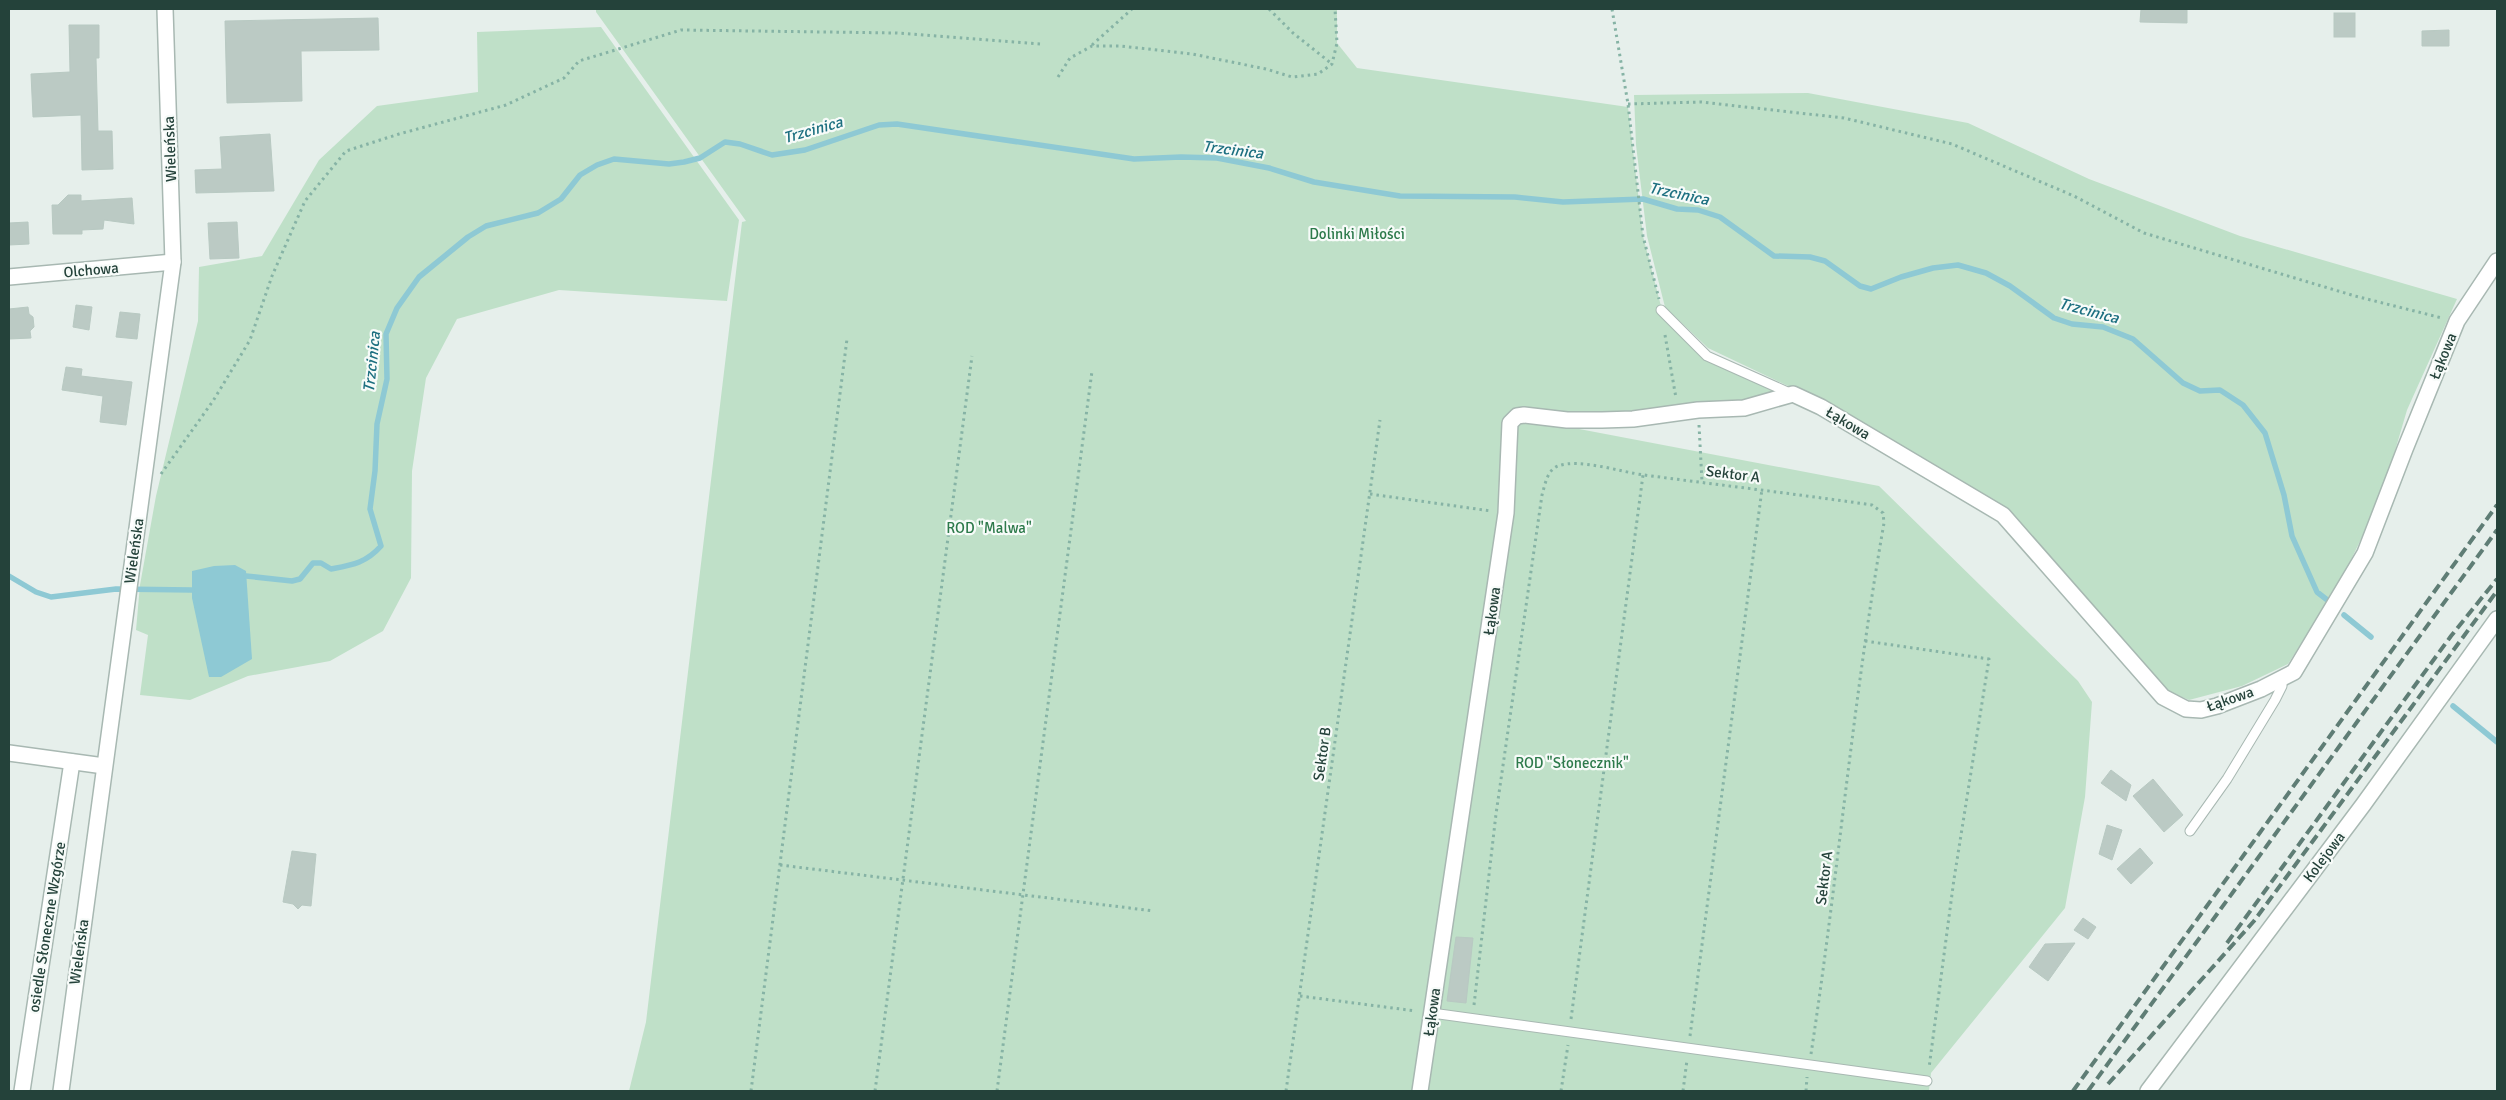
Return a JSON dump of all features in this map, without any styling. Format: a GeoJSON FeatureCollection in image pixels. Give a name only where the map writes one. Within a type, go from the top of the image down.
{"type":"FeatureCollection","features":[{"type":"Feature","properties":{"kind":"street","name":"Wieleńska"},"geometry":{"type":"LineString","coordinates":[[61,1091],[173,262],[165,9]]}},
{"type":"Feature","properties":{"kind":"street","name":"Łąkowa"},"geometry":{"type":"LineString","coordinates":[[1420,1091],[1506,514],[1510,423],[1517,416],[1602,420],[1633,419],[1698,410],[1744,408],[1792,394],[1821,407],[2003,515],[2163,697],[2186,709],[2201,710],[2218,706],[2282,680],[2294,672],[2365,553],[2457,321],[2497,261]]}},
{"type":"Feature","properties":{"kind":"street","name":"Olchowa"},"geometry":{"type":"LineString","coordinates":[[9,277],[173,262]]}},
{"type":"Feature","properties":{"kind":"street","name":"Kolejowa"},"geometry":{"type":"LineString","coordinates":[[2148,1091],[2363,805],[2497,619]]}},
{"type":"Feature","properties":{"kind":"street"},"geometry":{"type":"LineString","coordinates":[[9,753],[104,766]]}},
{"type":"Feature","properties":{"kind":"street","name":"osiedle Słoneczne Wzgórze"},"geometry":{"type":"LineString","coordinates":[[22,1091],[72,762]]}},
{"type":"Feature","properties":{"kind":"lane"},"geometry":{"type":"LineString","coordinates":[[1662,310],[1707,356],[1792,394]]}},
{"type":"Feature","properties":{"kind":"lane"},"geometry":{"type":"LineString","coordinates":[[2190,831],[2237,763],[2276,700],[2282,686],[2282,680]]}},
{"type":"Feature","properties":{"kind":"lane"},"geometry":{"type":"LineString","coordinates":[[1432,1013],[1927,1080]]}},
{"type":"Feature","properties":{"kind":"path"},"geometry":{"type":"LineString","coordinates":[[1058,77],[1070,58],[1092,46],[1132,9]]}},
{"type":"Feature","properties":{"kind":"path"},"geometry":{"type":"LineString","coordinates":[[1269,9],[1293,33],[1332,64]]}},
{"type":"Feature","properties":{"kind":"path"},"geometry":{"type":"LineString","coordinates":[[1092,46],[1121,46],[1192,54],[1266,69],[1292,78],[1318,74],[1332,64],[1337,43],[1335,9]]}},
{"type":"Feature","properties":{"kind":"path"},"geometry":{"type":"LineString","coordinates":[[1612,9],[1628,104],[1643,236],[1662,310],[1678,413]]}},
{"type":"Feature","properties":{"kind":"path"},"geometry":{"type":"LineString","coordinates":[[160,476],[213,401],[250,340],[272,276],[305,201],[346,151],[399,134],[506,105],[564,78],[579,61],[681,30],[897,33],[1040,44]]}},
{"type":"Feature","properties":{"kind":"path"},"geometry":{"type":"LineString","coordinates":[[1628,104],[1702,102],[1844,118],[1952,144],[2074,196],[2144,233],[2346,294],[2457,321]]}},
{"type":"Feature","properties":{"kind":"path"},"geometry":{"type":"LineString","coordinates":[[751,1091],[848,340]]}},
{"type":"Feature","properties":{"kind":"path"},"geometry":{"type":"LineString","coordinates":[[875,1091],[972,356]]}},
{"type":"Feature","properties":{"kind":"path"},"geometry":{"type":"LineString","coordinates":[[997,1091],[1092,371]]}},
{"type":"Feature","properties":{"kind":"path"},"geometry":{"type":"LineString","coordinates":[[1698,410],[1702,482]]}},
{"type":"Feature","properties":{"kind":"path","name":"Sektor B"},"geometry":{"type":"LineString","coordinates":[[1286,1091],[1380,420]]}},
{"type":"Feature","properties":{"kind":"path","name":"Sektor A"},"geometry":{"type":"LineString","coordinates":[[1472,1018],[1496,814],[1542,495],[1548,474],[1556,466],[1571,463],[1643,475],[1762,489],[1872,505],[1883,513],[1884,523],[1866,641],[1825,965],[1806,1091]]}},
{"type":"Feature","properties":{"kind":"path"},"geometry":{"type":"LineString","coordinates":[[1561,1091],[1643,475]]}},
{"type":"Feature","properties":{"kind":"path"},"geometry":{"type":"LineString","coordinates":[[1683,1091],[1762,489]]}},
{"type":"Feature","properties":{"kind":"path"},"geometry":{"type":"LineString","coordinates":[[1370,494],[1506,514]]}},
{"type":"Feature","properties":{"kind":"path"},"geometry":{"type":"LineString","coordinates":[[1866,641],[1989,659],[1954,879],[1927,1080]]}},
{"type":"Feature","properties":{"kind":"path"},"geometry":{"type":"LineString","coordinates":[[780,865],[1154,911]]}},
{"type":"Feature","properties":{"kind":"path"},"geometry":{"type":"LineString","coordinates":[[1300,996],[1432,1013]]}},
{"type":"Feature","properties":{"kind":"green space"},"geometry":{"type":"Polygon","coordinates":[[[596,9],[1337,9],[1337,43],[1357,68],[1628,107],[1643,236],[1662,310],[1707,356],[1793,394],[1744,408],[1516,417],[1879,486],[2078,681],[2092,702],[2085,797],[2065,908],[1931,1073],[1929,1091],[629,1091],[646,1022],[742,222],[746,221],[596,12],[596,9]]]}},
{"type":"Feature","properties":{"kind":"green space"},"geometry":{"type":"Polygon","coordinates":[[[601,27],[739,220],[727,301],[559,290],[457,319],[426,378],[412,471],[411,578],[383,631],[330,661],[248,676],[190,700],[140,695],[148,635],[136,630],[140,585],[156,496],[198,321],[199,267],[262,256],[319,160],[377,106],[478,92],[477,32],[601,27]]]}},
{"type":"Feature","properties":{"kind":"green space"},"geometry":{"type":"Polygon","coordinates":[[[1808,93],[1968,123],[2089,179],[2240,236],[2457,299],[2407,410],[2382,495],[2339,585],[2288,664],[2242,686],[2189,700],[2159,687],[2054,560],[1998,505],[1813,398],[1708,348],[1665,307],[1647,236],[1636,145],[1634,95],[1808,93]]]}},
{"type":"Feature","properties":{"kind":"water"},"geometry":{"type":"Polygon","coordinates":[[[235,565],[246,571],[252,659],[221,677],[209,677],[192,598],[192,571],[214,566],[235,565]]]}},
{"type":"Feature","properties":{"kind":"building"},"geometry":{"type":"Polygon","coordinates":[[[2141,9],[2187,9],[2187,23],[2140,22],[2141,9]]]}},
{"type":"Feature","properties":{"kind":"building"},"geometry":{"type":"Polygon","coordinates":[[[2334,13],[2355,13],[2355,37],[2334,37],[2334,13]]]}},
{"type":"Feature","properties":{"kind":"building"},"geometry":{"type":"Polygon","coordinates":[[[378,18],[379,50],[301,51],[302,101],[227,103],[225,21],[378,18]]]}},
{"type":"Feature","properties":{"kind":"building"},"geometry":{"type":"Polygon","coordinates":[[[69,25],[99,25],[99,58],[96,58],[98,131],[112,131],[113,169],[82,170],[81,115],[33,117],[31,74],[70,72],[69,25]]]}},
{"type":"Feature","properties":{"kind":"building"},"geometry":{"type":"Polygon","coordinates":[[[2449,30],[2449,46],[2422,46],[2422,31],[2449,30]]]}},
{"type":"Feature","properties":{"kind":"building"},"geometry":{"type":"Polygon","coordinates":[[[270,134],[274,191],[196,193],[195,170],[222,169],[220,137],[270,134]]]}},
{"type":"Feature","properties":{"kind":"building"},"geometry":{"type":"Polygon","coordinates":[[[68,195],[81,195],[81,201],[132,198],[134,224],[104,220],[103,229],[82,230],[82,234],[53,234],[52,205],[58,205],[68,195]]]}},
{"type":"Feature","properties":{"kind":"building"},"geometry":{"type":"Polygon","coordinates":[[[28,222],[29,244],[9,245],[9,223],[28,222]]]}},
{"type":"Feature","properties":{"kind":"building"},"geometry":{"type":"Polygon","coordinates":[[[237,222],[239,258],[210,259],[208,223],[237,222]]]}},
{"type":"Feature","properties":{"kind":"building"},"geometry":{"type":"Polygon","coordinates":[[[76,305],[92,307],[89,330],[73,327],[76,305]]]}},
{"type":"Feature","properties":{"kind":"building"},"geometry":{"type":"Polygon","coordinates":[[[28,307],[29,314],[33,317],[34,327],[30,331],[31,338],[9,339],[9,309],[28,307]]]}},
{"type":"Feature","properties":{"kind":"building"},"geometry":{"type":"Polygon","coordinates":[[[120,312],[140,314],[137,339],[116,337],[120,312]]]}},
{"type":"Feature","properties":{"kind":"building"},"geometry":{"type":"Polygon","coordinates":[[[66,367],[82,369],[81,376],[132,382],[126,425],[100,422],[103,396],[62,390],[66,367]]]}},
{"type":"Feature","properties":{"kind":"building"},"geometry":{"type":"Polygon","coordinates":[[[2111,770],[2131,785],[2126,801],[2101,783],[2111,770]]]}},
{"type":"Feature","properties":{"kind":"building"},"geometry":{"type":"Polygon","coordinates":[[[2153,779],[2183,815],[2164,832],[2133,796],[2153,779]]]}},
{"type":"Feature","properties":{"kind":"building"},"geometry":{"type":"Polygon","coordinates":[[[2107,825],[2122,830],[2112,860],[2099,854],[2107,825]]]}},
{"type":"Feature","properties":{"kind":"building"},"geometry":{"type":"Polygon","coordinates":[[[2140,848],[2153,863],[2131,884],[2117,869],[2140,848]]]}},
{"type":"Feature","properties":{"kind":"building"},"geometry":{"type":"Polygon","coordinates":[[[292,851],[316,854],[311,906],[302,905],[298,909],[293,904],[283,902],[292,851]]]}},
{"type":"Feature","properties":{"kind":"building"},"geometry":{"type":"Polygon","coordinates":[[[2083,918],[2096,927],[2088,939],[2074,930],[2083,918]]]}},
{"type":"Feature","properties":{"kind":"building"},"geometry":{"type":"Polygon","coordinates":[[[1456,937],[1473,938],[1466,1003],[1447,1001],[1456,937]]]}},
{"type":"Feature","properties":{"kind":"building"},"geometry":{"type":"Polygon","coordinates":[[[2075,943],[2048,981],[2029,967],[2045,944],[2075,943]]]}},
{"type":"Feature","properties":{"kind":"waterway","name":"Trzcinica"},"geometry":{"type":"LineString","coordinates":[[246,576],[292,581],[300,579],[313,563],[321,563],[331,569],[346,566],[364,560],[381,546],[370,509],[375,471],[377,424],[387,379],[386,334],[397,308],[419,277],[468,237],[486,226],[538,213],[561,199],[580,175],[597,165],[614,159],[669,164],[684,162],[700,158],[725,142],[740,144],[772,155],[805,150],[879,125],[897,124],[1134,159],[1217,158],[1269,168],[1314,182],[1400,196],[1515,197],[1563,202],[1643,199],[1677,209],[1698,210],[1720,217],[1774,256],[1810,257],[1825,261],[1860,286],[1871,289],[1901,277],[1933,268],[1958,265],[1986,273],[2010,286],[2054,318],[2072,324],[2103,327],[2133,339],[2183,383],[2200,391],[2220,390],[2243,405],[2265,433],[2284,495],[2292,536],[2317,592],[2326,599]]}},
{"type":"Feature","properties":{"kind":"waterway","name":"Trzcinica"},"geometry":{"type":"LineString","coordinates":[[9,576],[36,592],[51,597],[116,589],[192,590]]}},
{"type":"Feature","properties":{"kind":"waterway","name":"Trzcinica"},"geometry":{"type":"LineString","coordinates":[[2344,615],[2371,637]]}},
{"type":"Feature","properties":{"kind":"waterway","name":"Trzcinica"},"geometry":{"type":"LineString","coordinates":[[2453,706],[2497,742]]}},
{"type":"Feature","properties":{"kind":"railway"},"geometry":{"type":"LineString","coordinates":[[2073,1091],[2497,505]]}},
{"type":"Feature","properties":{"kind":"railway"},"geometry":{"type":"LineString","coordinates":[[2088,1091],[2497,530]]}},
{"type":"Feature","properties":{"kind":"railway"},"geometry":{"type":"LineString","coordinates":[[2227,943],[2451,636],[2497,579]]}},
{"type":"Feature","properties":{"kind":"railway"},"geometry":{"type":"LineString","coordinates":[[2108,1084],[2254,921],[2497,591]]}},
{"type":"Feature","properties":{"kind":"park label","name":"Dolinki Miłości"},"geometry":{"type":"Point","coordinates":[1357,234]}},
{"type":"Feature","properties":{"kind":"park label","name":"ROD \"Malwa\""},"geometry":{"type":"Point","coordinates":[989,528]}},
{"type":"Feature","properties":{"kind":"park label","name":"ROD \"Słonecznik\""},"geometry":{"type":"Point","coordinates":[1572,763]}}]}
